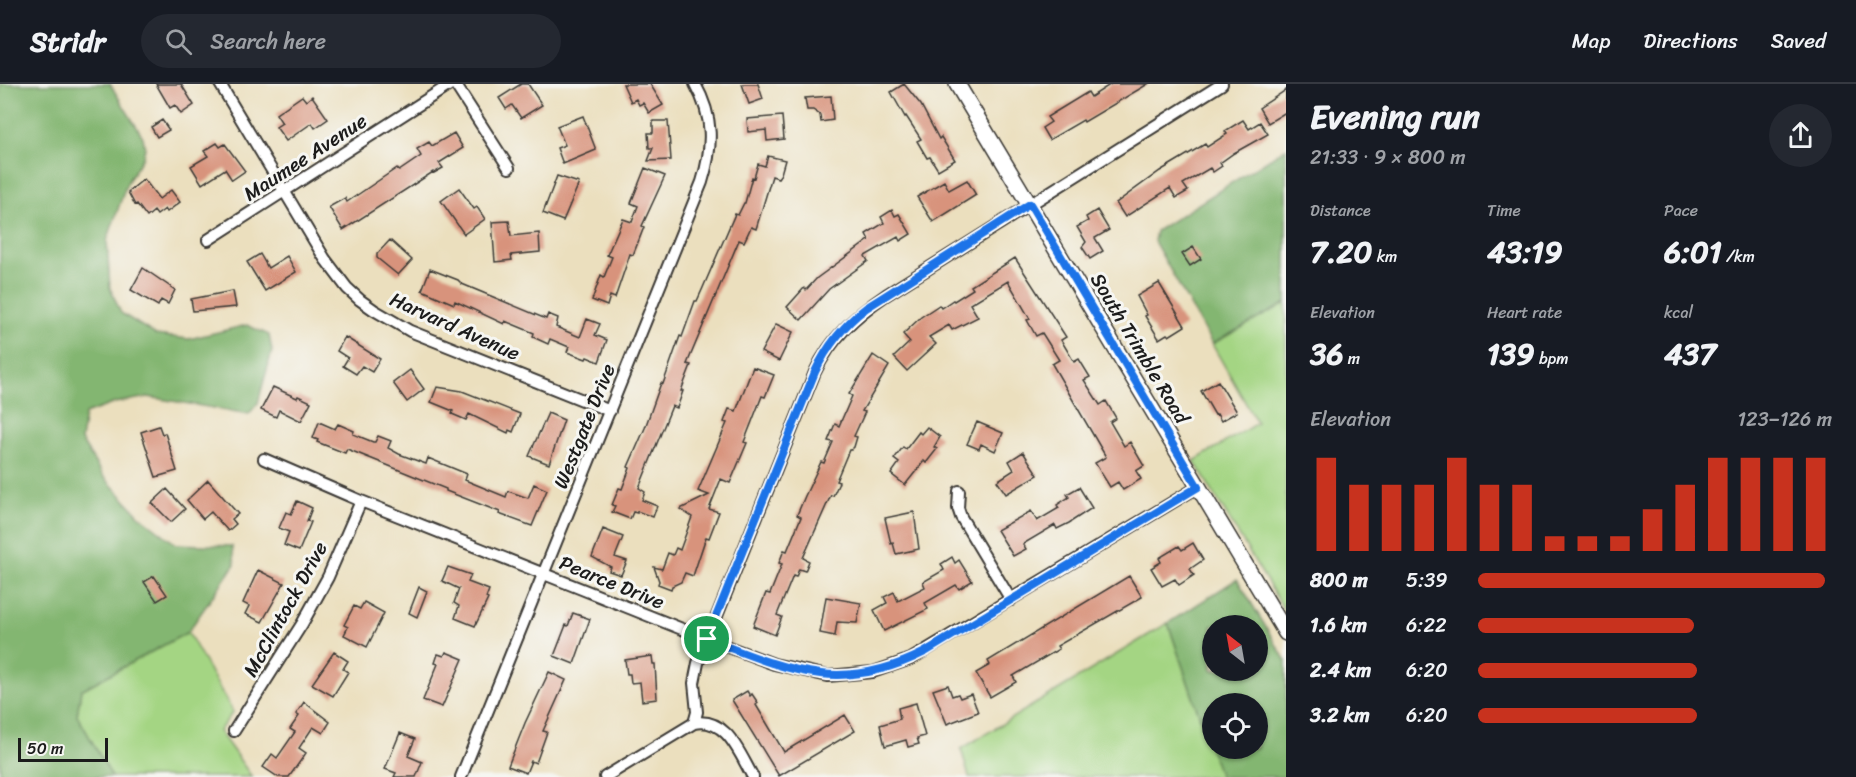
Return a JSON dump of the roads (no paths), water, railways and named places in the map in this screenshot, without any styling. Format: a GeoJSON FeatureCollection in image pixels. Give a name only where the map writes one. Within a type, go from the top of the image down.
{"type":"FeatureCollection","features":[{"type":"Feature","properties":{"kind":"main road","name":"South Trimble Road"},"geometry":{"type":"LineString","coordinates":[[957,84],[1286,633]]}},
{"type":"Feature","properties":{"kind":"street","name":"Harvard Avenue"},"geometry":{"type":"LineString","coordinates":[[220,84],[336,274],[347,288],[374,310],[410,331],[610,411]]}},
{"type":"Feature","properties":{"kind":"street","name":"Maumee Avenue"},"geometry":{"type":"LineString","coordinates":[[208,240],[453,84]]}},
{"type":"Feature","properties":{"kind":"street"},"geometry":{"type":"LineString","coordinates":[[453,84],[508,168]]}},
{"type":"Feature","properties":{"kind":"street","name":"Westgate Drive"},"geometry":{"type":"LineString","coordinates":[[461,777],[702,182],[708,161],[710,132],[704,104],[695,84]]}},
{"type":"Feature","properties":{"kind":"street"},"geometry":{"type":"LineString","coordinates":[[694,723],[697,712],[695,672],[815,372],[831,345],[853,319],[866,308],[1222,84]]}},
{"type":"Feature","properties":{"kind":"street","name":"Pearce Drive"},"geometry":{"type":"LineString","coordinates":[[264,459],[361,501],[707,639],[795,670],[828,676],[862,673],[895,666],[911,659],[1198,487]]}},
{"type":"Feature","properties":{"kind":"street"},"geometry":{"type":"LineString","coordinates":[[959,491],[958,508],[961,517],[1011,600]]}},
{"type":"Feature","properties":{"kind":"street","name":"McClintock Drive"},"geometry":{"type":"LineString","coordinates":[[234,731],[302,624],[328,577],[361,501]]}},
{"type":"Feature","properties":{"kind":"street"},"geometry":{"type":"LineString","coordinates":[[605,777],[694,723],[704,721],[718,726],[731,741],[753,777]]}}]}
